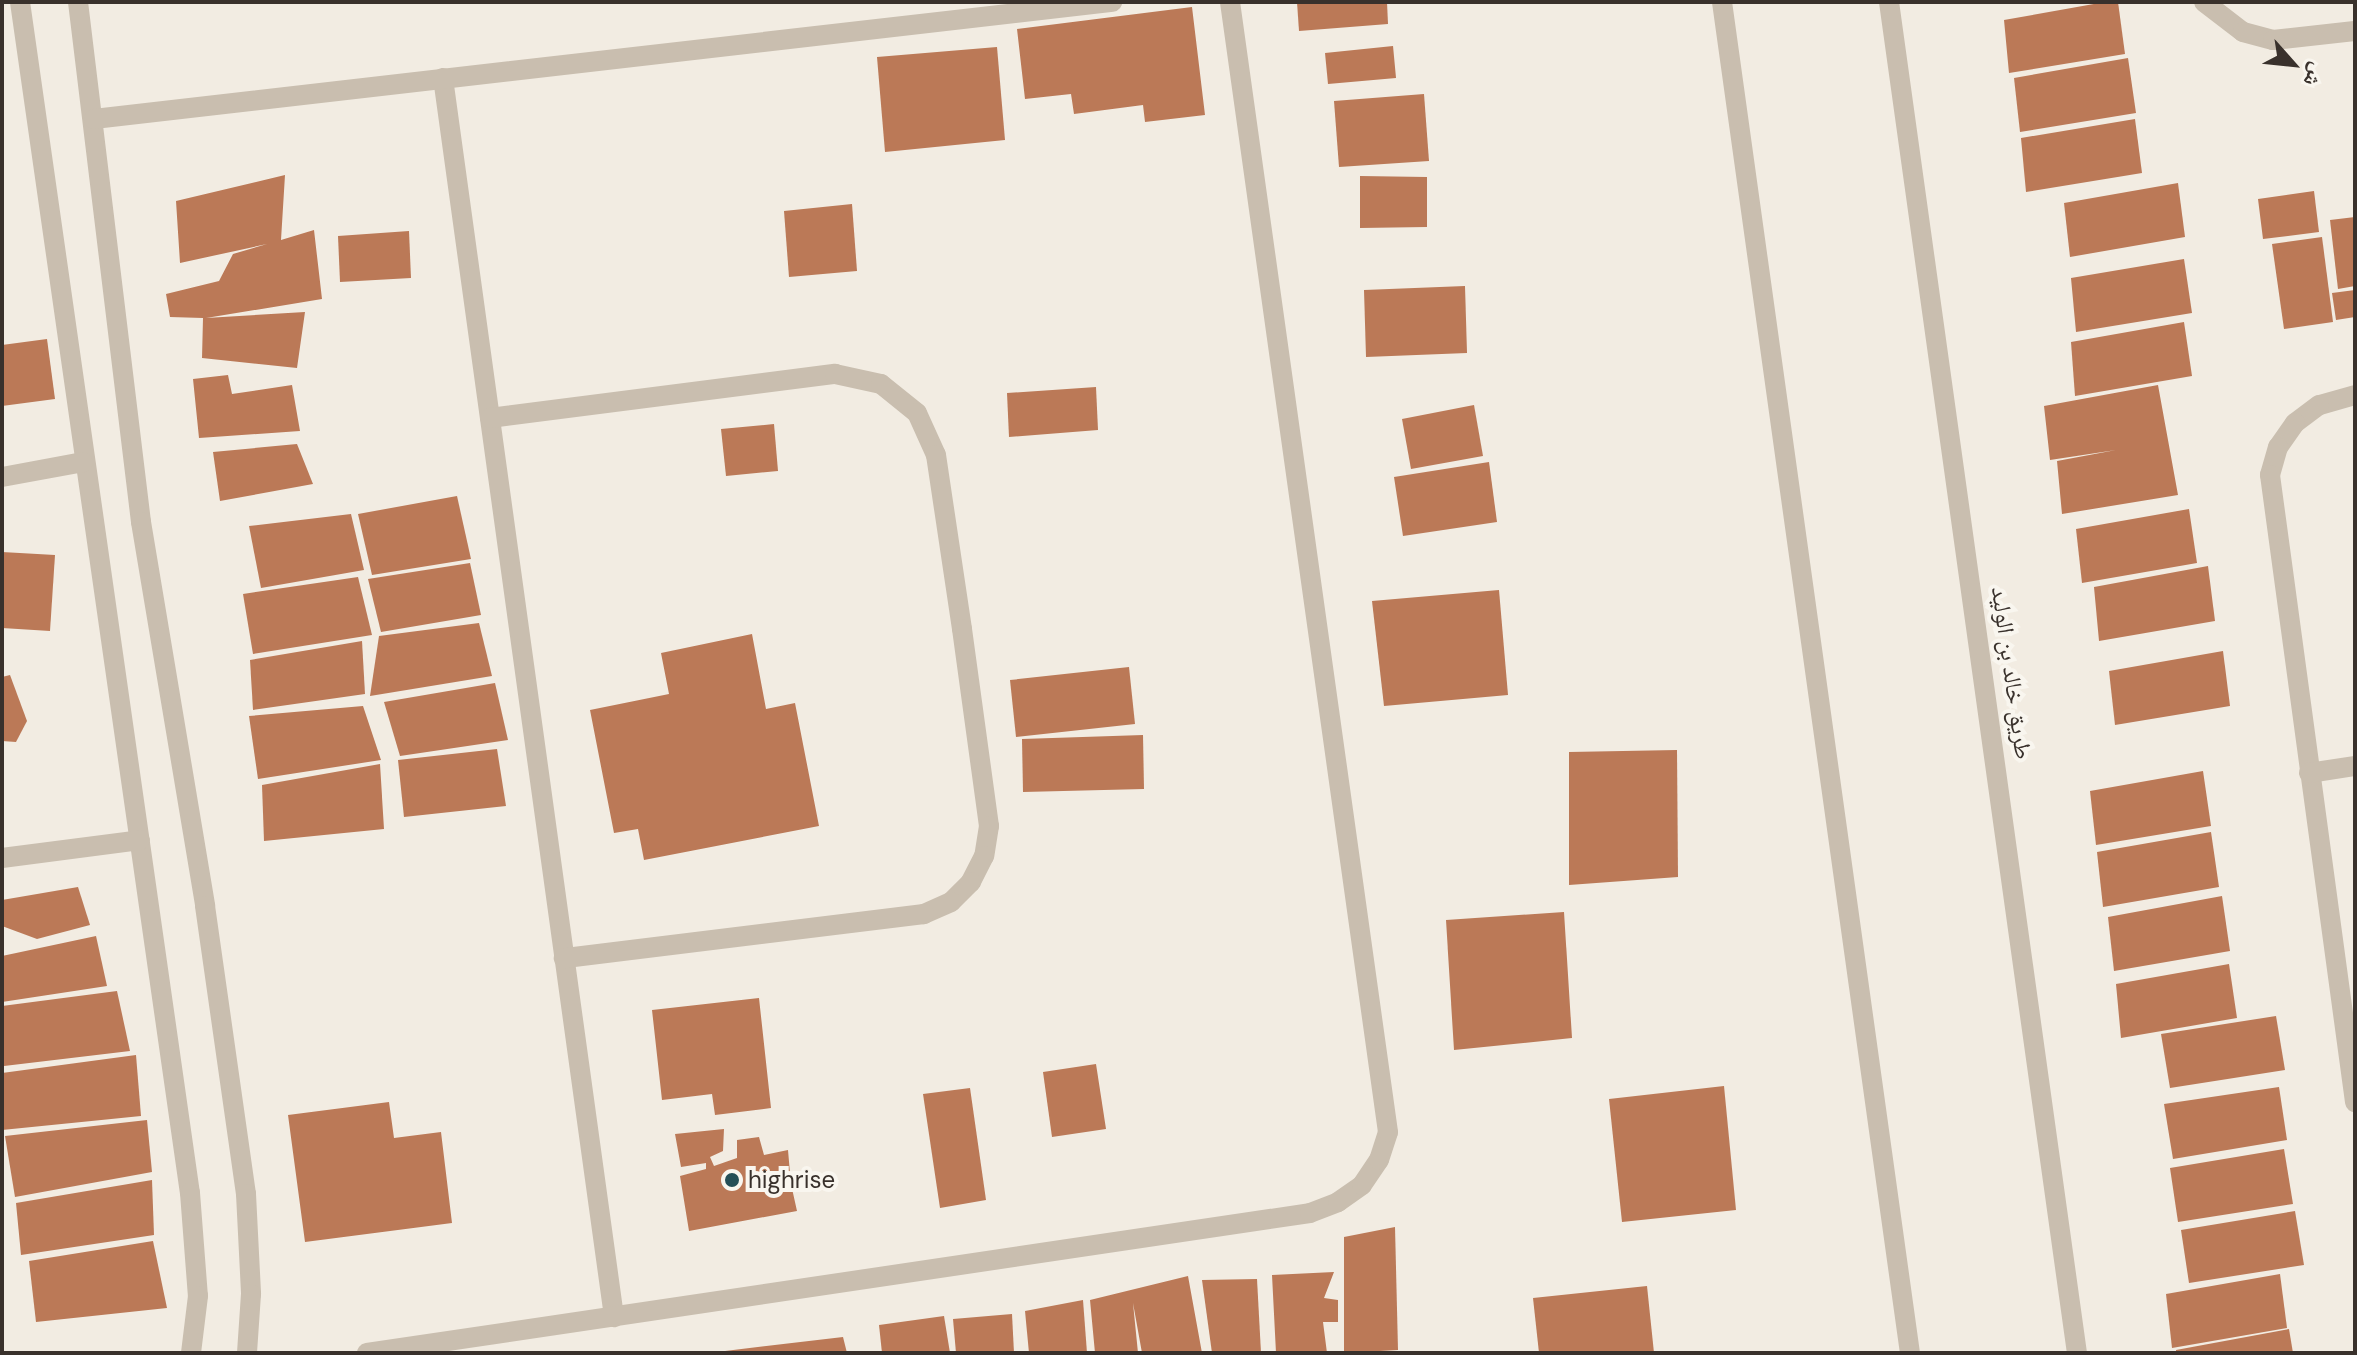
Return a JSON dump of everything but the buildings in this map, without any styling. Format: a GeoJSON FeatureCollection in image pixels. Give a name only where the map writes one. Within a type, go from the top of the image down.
{"type":"FeatureCollection","features":[{"type":"Feature","properties":{"kind":"street"},"geometry":{"type":"LineString","coordinates":[[20,2],[83,462],[190,1193],[198,1296],[191,1353]]}},
{"type":"Feature","properties":{"kind":"street"},"geometry":{"type":"LineString","coordinates":[[78,2],[141,522],[205,906],[246,1194],[251,1294],[247,1353]]}},
{"type":"Feature","properties":{"kind":"street"},"geometry":{"type":"LineString","coordinates":[[94,119],[1112,2]]}},
{"type":"Feature","properties":{"kind":"street"},"geometry":{"type":"LineString","coordinates":[[367,1353],[1310,1213],[1338,1202],[1362,1185],[1379,1160],[1388,1132],[1230,2]]}},
{"type":"Feature","properties":{"kind":"street"},"geometry":{"type":"LineString","coordinates":[[1722,2],[1910,1353]]}},
{"type":"Feature","properties":{"kind":"street","name":"طريق خالد بن الوليد"},"geometry":{"type":"LineString","coordinates":[[1889,2],[2077,1353]]}},
{"type":"Feature","properties":{"kind":"street"},"geometry":{"type":"LineString","coordinates":[[2204,2],[2243,32],[2273,40],[2355,31]]}},
{"type":"Feature","properties":{"kind":"street"},"geometry":{"type":"LineString","coordinates":[[443,78],[614,1317]]}},
{"type":"Feature","properties":{"kind":"street"},"geometry":{"type":"LineString","coordinates":[[490,418],[835,374],[881,384],[917,413],[936,455],[989,826],[984,856],[971,882],[951,902],[924,914],[564,958]]}},
{"type":"Feature","properties":{"kind":"street"},"geometry":{"type":"LineString","coordinates":[[2355,395],[2319,405],[2295,423],[2278,447],[2270,475],[2355,1102]]}},
{"type":"Feature","properties":{"kind":"street"},"geometry":{"type":"LineString","coordinates":[[2,477],[83,462]]}},
{"type":"Feature","properties":{"kind":"street"},"geometry":{"type":"LineString","coordinates":[[2309,773],[2355,766]]}},
{"type":"Feature","properties":{"kind":"street"},"geometry":{"type":"LineString","coordinates":[[2,858],[140,840]]}},
{"type":"Feature","properties":{"kind":"place","name":"highrise"},"geometry":{"type":"Point","coordinates":[732,1180]}}]}
